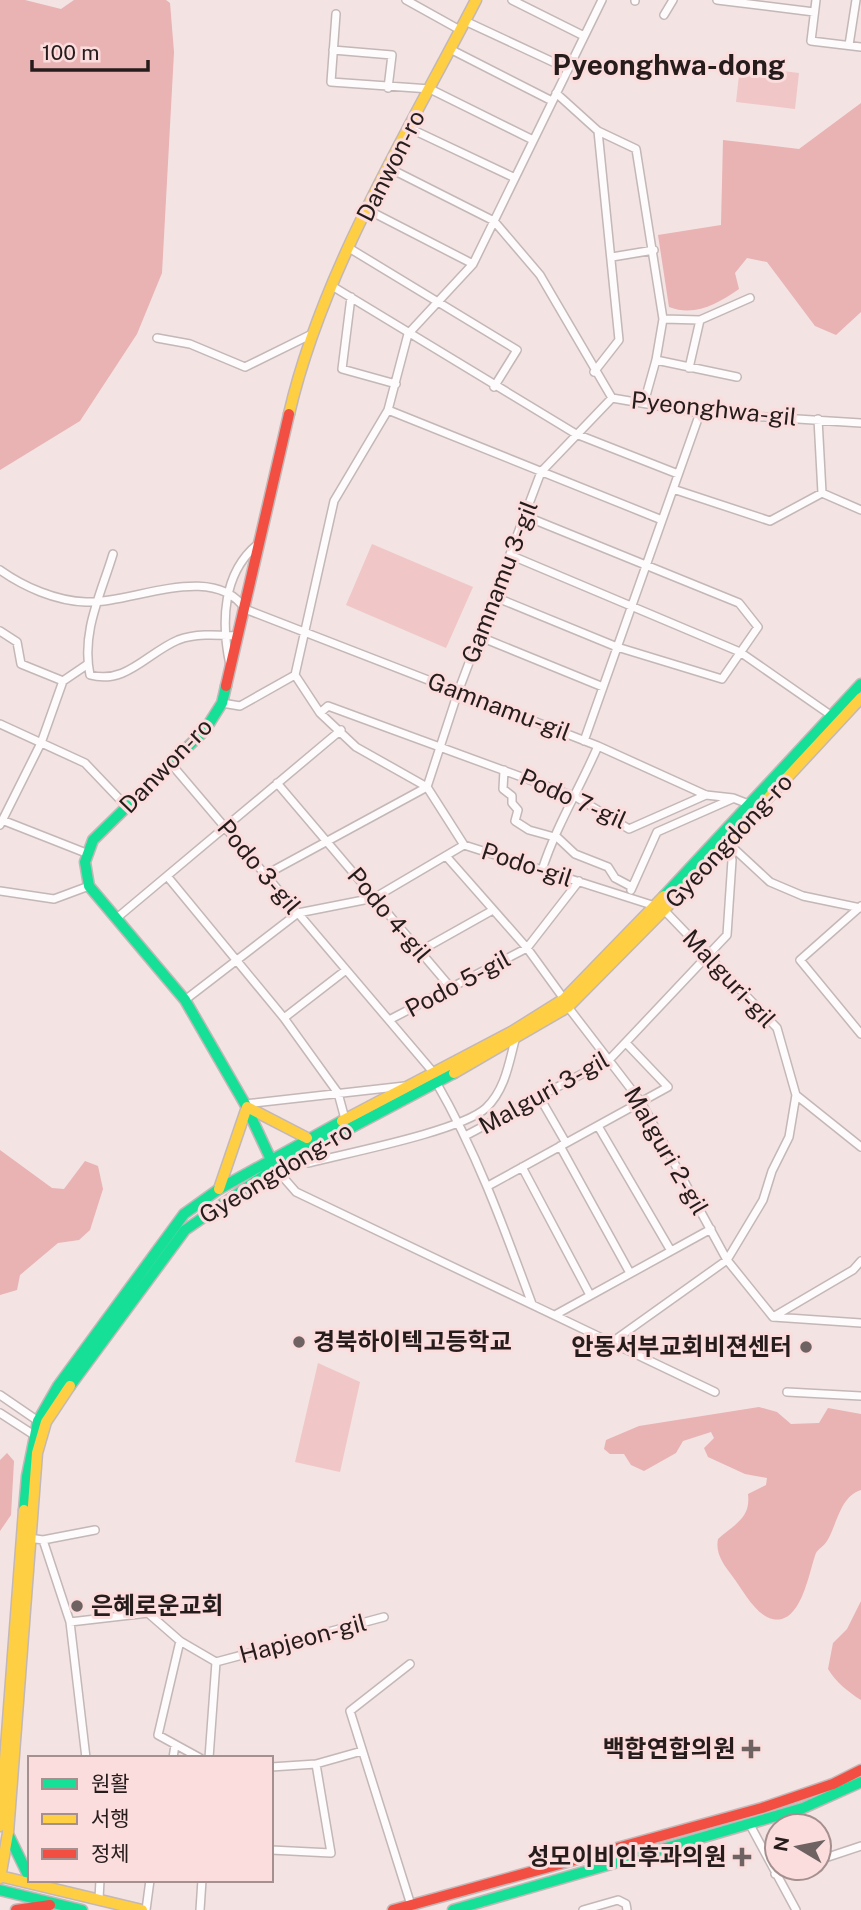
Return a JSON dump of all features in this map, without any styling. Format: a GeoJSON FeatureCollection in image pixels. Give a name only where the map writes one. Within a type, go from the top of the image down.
{"type":"FeatureCollection","features":[{"type":"Feature","properties":{"kind":"street"},"geometry":{"type":"LineString","coordinates":[[406,0],[568,69]]}},
{"type":"Feature","properties":{"kind":"street","name":"Danwon-ro"},"geometry":{"type":"LineString","coordinates":[[86,853],[93,841],[205,730],[222,704],[300,363],[349,248],[476,0]]}},
{"type":"Feature","properties":{"kind":"street"},"geometry":{"type":"LineString","coordinates":[[512,0],[584,36]]}},
{"type":"Feature","properties":{"kind":"street"},"geometry":{"type":"LineString","coordinates":[[427,787],[374,760],[320,713],[295,675],[303,632],[334,501],[388,410],[408,334],[473,264],[602,0]]}},
{"type":"Feature","properties":{"kind":"street"},"geometry":{"type":"LineString","coordinates":[[664,15],[673,0]]}},
{"type":"Feature","properties":{"kind":"street"},"geometry":{"type":"LineString","coordinates":[[717,0],[814,12]]}},
{"type":"Feature","properties":{"kind":"street"},"geometry":{"type":"LineString","coordinates":[[816,0],[811,41],[861,47]]}},
{"type":"Feature","properties":{"kind":"street"},"geometry":{"type":"LineString","coordinates":[[849,46],[855,0],[861,1]]}},
{"type":"Feature","properties":{"kind":"street"},"geometry":{"type":"LineString","coordinates":[[336,14],[331,82],[429,89],[533,140]]}},
{"type":"Feature","properties":{"kind":"street"},"geometry":{"type":"LineString","coordinates":[[450,49],[554,97],[598,131],[636,149],[663,319],[656,360],[644,403]]}},
{"type":"Feature","properties":{"kind":"street"},"geometry":{"type":"LineString","coordinates":[[333,50],[392,55],[388,88]]}},
{"type":"Feature","properties":{"kind":"street"},"geometry":{"type":"LineString","coordinates":[[409,128],[515,178]]}},
{"type":"Feature","properties":{"kind":"street"},"geometry":{"type":"LineString","coordinates":[[594,372],[620,340],[598,131]]}},
{"type":"Feature","properties":{"kind":"street"},"geometry":{"type":"LineString","coordinates":[[389,168],[494,220]]}},
{"type":"Feature","properties":{"kind":"street"},"geometry":{"type":"LineString","coordinates":[[368,210],[473,264]]}},
{"type":"Feature","properties":{"kind":"street","name":"Pyeonghwa-gil"},"geometry":{"type":"LineString","coordinates":[[494,220],[540,275],[594,372],[612,398],[700,413],[861,423]]}},
{"type":"Feature","properties":{"kind":"street"},"geometry":{"type":"LineString","coordinates":[[349,248],[517,350],[494,387]]}},
{"type":"Feature","properties":{"kind":"street"},"geometry":{"type":"LineString","coordinates":[[612,257],[654,250]]}},
{"type":"Feature","properties":{"kind":"street"},"geometry":{"type":"LineString","coordinates":[[332,285],[494,387],[576,434],[678,474]]}},
{"type":"Feature","properties":{"kind":"street"},"geometry":{"type":"LineString","coordinates":[[351,297],[342,369],[396,384]]}},
{"type":"Feature","properties":{"kind":"street"},"geometry":{"type":"LineString","coordinates":[[663,319],[700,320],[750,298]]}},
{"type":"Feature","properties":{"kind":"street"},"geometry":{"type":"LineString","coordinates":[[690,368],[700,320]]}},
{"type":"Feature","properties":{"kind":"street"},"geometry":{"type":"LineString","coordinates":[[157,338],[190,344],[245,367],[312,334]]}},
{"type":"Feature","properties":{"kind":"street"},"geometry":{"type":"LineString","coordinates":[[656,360],[737,377]]}},
{"type":"Feature","properties":{"kind":"street","name":"Gamnamu 3-gil"},"geometry":{"type":"LineString","coordinates":[[458,692],[541,472],[612,398]]}},
{"type":"Feature","properties":{"kind":"street","name":"Gamnamu 3-gil"},"geometry":{"type":"LineString","coordinates":[[388,410],[541,472]]}},
{"type":"Feature","properties":{"kind":"street"},"geometry":{"type":"LineString","coordinates":[[584,741],[700,413]]}},
{"type":"Feature","properties":{"kind":"street"},"geometry":{"type":"LineString","coordinates":[[818,419],[822,493]]}},
{"type":"Feature","properties":{"kind":"street"},"geometry":{"type":"LineString","coordinates":[[541,472],[662,520]]}},
{"type":"Feature","properties":{"kind":"street"},"geometry":{"type":"LineString","coordinates":[[673,489],[770,521],[822,493]]}},
{"type":"Feature","properties":{"kind":"street"},"geometry":{"type":"LineString","coordinates":[[822,493],[861,510]]}},
{"type":"Feature","properties":{"kind":"street"},"geometry":{"type":"LineString","coordinates":[[495,597],[617,648],[722,679],[758,627],[739,603],[525,516]]}},
{"type":"Feature","properties":{"kind":"street"},"geometry":{"type":"LineString","coordinates":[[231,668],[223,635],[228,594],[242,560],[259,544]]}},
{"type":"Feature","properties":{"kind":"street"},"geometry":{"type":"LineString","coordinates":[[113,554],[90,624],[86,647],[90,675],[114,677],[131,671],[137,663],[179,640],[238,636]]}},
{"type":"Feature","properties":{"kind":"street"},"geometry":{"type":"LineString","coordinates":[[510,555],[740,652],[832,716]]}},
{"type":"Feature","properties":{"kind":"street"},"geometry":{"type":"LineString","coordinates":[[0,570],[62,600],[98,602],[194,584],[228,594]]}},
{"type":"Feature","properties":{"kind":"street","name":"Gamnamu-gil"},"geometry":{"type":"LineString","coordinates":[[228,594],[237,597],[245,609],[598,746],[706,795],[733,798],[751,806]]}},
{"type":"Feature","properties":{"kind":"street"},"geometry":{"type":"LineString","coordinates":[[0,631],[17,642],[21,664],[63,681]]}},
{"type":"Feature","properties":{"kind":"street"},"geometry":{"type":"LineString","coordinates":[[478,636],[603,687]]}},
{"type":"Feature","properties":{"kind":"street"},"geometry":{"type":"LineString","coordinates":[[88,664],[63,681],[41,743],[1,823],[86,853],[83,868],[89,886],[118,917],[185,1000],[246,1106],[273,1164],[296,1192],[715,1392]]}},
{"type":"Feature","properties":{"kind":"street"},"geometry":{"type":"LineString","coordinates":[[222,704],[240,706],[295,675]]}},
{"type":"Feature","properties":{"kind":"street","name":"Gyeongdong-ro"},"geometry":{"type":"LineString","coordinates":[[724,840],[751,806],[861,684]]}},
{"type":"Feature","properties":{"kind":"street"},"geometry":{"type":"LineString","coordinates":[[265,875],[427,787],[438,746],[458,692]]}},
{"type":"Feature","properties":{"kind":"street","name":"Gyeongdong-ro"},"geometry":{"type":"LineString","coordinates":[[0,1877],[37,1454],[46,1422],[64,1394],[185,1230],[307,1139],[409,1085],[435,1077],[515,1040],[566,1003],[861,698]]}},
{"type":"Feature","properties":{"kind":"street","name":"Podo 7-gil"},"geometry":{"type":"LineString","coordinates":[[320,713],[328,706],[576,797],[629,829],[706,795]]}},
{"type":"Feature","properties":{"kind":"street"},"geometry":{"type":"LineString","coordinates":[[0,724],[85,763],[127,807]]}},
{"type":"Feature","properties":{"kind":"street"},"geometry":{"type":"LineString","coordinates":[[118,917],[341,730]]}},
{"type":"Feature","properties":{"kind":"street"},"geometry":{"type":"LineString","coordinates":[[542,870],[553,836],[576,797],[598,746]]}},
{"type":"Feature","properties":{"kind":"street","name":"Podo 3-gil"},"geometry":{"type":"LineString","coordinates":[[172,765],[435,1077],[488,1186],[532,1304]]}},
{"type":"Feature","properties":{"kind":"street"},"geometry":{"type":"LineString","coordinates":[[504,770],[503,789],[512,796],[512,803],[518,810],[515,821],[528,830],[558,838],[575,854],[608,867],[615,878],[632,887]]}},
{"type":"Feature","properties":{"kind":"street","name":"Podo 4-gil"},"geometry":{"type":"LineString","coordinates":[[277,783],[452,989]]}},
{"type":"Feature","properties":{"kind":"street","name":"Podo-gil"},"geometry":{"type":"LineString","coordinates":[[427,787],[464,845],[660,908]]}},
{"type":"Feature","properties":{"kind":"street"},"geometry":{"type":"LineString","coordinates":[[630,898],[632,887],[657,832],[733,798]]}},
{"type":"Feature","properties":{"kind":"street"},"geometry":{"type":"LineString","coordinates":[[724,840],[770,882],[803,896],[861,907]]}},
{"type":"Feature","properties":{"kind":"street","name":"Malguri 3-gil"},"geometry":{"type":"LineString","coordinates":[[465,1136],[610,1059],[727,935],[732,860],[724,840]]}},
{"type":"Feature","properties":{"kind":"street"},"geometry":{"type":"LineString","coordinates":[[185,1000],[298,913],[374,898],[464,845]]}},
{"type":"Feature","properties":{"kind":"street"},"geometry":{"type":"LineString","coordinates":[[446,856],[493,910]]}},
{"type":"Feature","properties":{"kind":"street"},"geometry":{"type":"LineString","coordinates":[[167,876],[284,1018],[338,1093],[345,1119]]}},
{"type":"Feature","properties":{"kind":"street","name":"Podo 5-gil"},"geometry":{"type":"LineString","coordinates":[[389,1020],[527,948],[579,881]]}},
{"type":"Feature","properties":{"kind":"street"},"geometry":{"type":"LineString","coordinates":[[0,891],[54,899],[89,886]]}},
{"type":"Feature","properties":{"kind":"street"},"geometry":{"type":"LineString","coordinates":[[861,907],[800,960],[861,1034]]}},
{"type":"Feature","properties":{"kind":"street","name":"Malguri-gil"},"geometry":{"type":"LineString","coordinates":[[660,908],[778,1028],[796,1095]]}},
{"type":"Feature","properties":{"kind":"street","name":"Podo 5-gil"},"geometry":{"type":"LineString","coordinates":[[420,951],[493,910],[527,948]]}},
{"type":"Feature","properties":{"kind":"street","name":"Malguri 2-gil"},"geometry":{"type":"LineString","coordinates":[[527,948],[641,1102],[727,1260],[773,1317]]}},
{"type":"Feature","properties":{"kind":"street"},"geometry":{"type":"LineString","coordinates":[[284,1018],[346,970]]}},
{"type":"Feature","properties":{"kind":"street","name":"Gyeongdong-ro"},"geometry":{"type":"LineString","coordinates":[[4,1830],[27,1476],[38,1420],[72,1364],[168,1233],[190,1209],[219,1189],[303,1152],[566,1003]]}},
{"type":"Feature","properties":{"kind":"street"},"geometry":{"type":"LineString","coordinates":[[303,1152],[308,1163],[460,1124],[486,1108],[503,1085],[515,1040]]}},
{"type":"Feature","properties":{"kind":"street"},"geometry":{"type":"LineString","coordinates":[[488,1186],[668,1087],[626,1043]]}},
{"type":"Feature","properties":{"kind":"street"},"geometry":{"type":"LineString","coordinates":[[246,1106],[409,1085]]}},
{"type":"Feature","properties":{"kind":"street"},"geometry":{"type":"LineString","coordinates":[[612,1342],[727,1260],[763,1200],[772,1171],[789,1137],[796,1095],[861,1147]]}},
{"type":"Feature","properties":{"kind":"street"},"geometry":{"type":"LineString","coordinates":[[540,1098],[631,1273]]}},
{"type":"Feature","properties":{"kind":"street"},"geometry":{"type":"LineString","coordinates":[[246,1106],[307,1139]]}},
{"type":"Feature","properties":{"kind":"street"},"geometry":{"type":"LineString","coordinates":[[219,1189],[246,1106]]}},
{"type":"Feature","properties":{"kind":"street"},"geometry":{"type":"LineString","coordinates":[[598,1126],[671,1251]]}},
{"type":"Feature","properties":{"kind":"street"},"geometry":{"type":"LineString","coordinates":[[522,1167],[590,1295]]}},
{"type":"Feature","properties":{"kind":"street","name":"Malguri 2-gil"},"geometry":{"type":"LineString","coordinates":[[555,1315],[711,1229]]}},
{"type":"Feature","properties":{"kind":"street"},"geometry":{"type":"LineString","coordinates":[[773,1317],[853,1270],[861,1261]]}},
{"type":"Feature","properties":{"kind":"street"},"geometry":{"type":"LineString","coordinates":[[773,1317],[861,1324]]}},
{"type":"Feature","properties":{"kind":"street"},"geometry":{"type":"LineString","coordinates":[[787,1392],[861,1396]]}},
{"type":"Feature","properties":{"kind":"street"},"geometry":{"type":"LineString","coordinates":[[0,1395],[38,1420]]}},
{"type":"Feature","properties":{"kind":"street"},"geometry":{"type":"LineString","coordinates":[[0,1413],[34,1435]]}},
{"type":"Feature","properties":{"kind":"street"},"geometry":{"type":"LineString","coordinates":[[29,1538],[43,1540],[95,1530]]}},
{"type":"Feature","properties":{"kind":"street"},"geometry":{"type":"LineString","coordinates":[[43,1540],[70,1622],[86,1756]]}},
{"type":"Feature","properties":{"kind":"street","name":"Hapjeon-gil"},"geometry":{"type":"LineString","coordinates":[[70,1622],[148,1613],[180,1641],[216,1662],[384,1617]]}},
{"type":"Feature","properties":{"kind":"street"},"geometry":{"type":"LineString","coordinates":[[180,1641],[158,1735],[196,1756]]}},
{"type":"Feature","properties":{"kind":"street"},"geometry":{"type":"LineString","coordinates":[[209,1756],[216,1662]]}},
{"type":"Feature","properties":{"kind":"street"},"geometry":{"type":"LineString","coordinates":[[410,1664],[350,1712],[414,1908]]}},
{"type":"Feature","properties":{"kind":"street"},"geometry":{"type":"LineString","coordinates":[[173,1756],[175,1745]]}},
{"type":"Feature","properties":{"kind":"street"},"geometry":{"type":"LineString","coordinates":[[273,1767],[316,1764],[362,1751]]}},
{"type":"Feature","properties":{"kind":"street"},"geometry":{"type":"LineString","coordinates":[[273,1850],[331,1853],[316,1764]]}},
{"type":"Feature","properties":{"kind":"street"},"geometry":{"type":"LineString","coordinates":[[393,1910],[414,1908],[762,1808],[833,1784],[861,1770]]}},
{"type":"Feature","properties":{"kind":"street"},"geometry":{"type":"LineString","coordinates":[[453,1910],[605,1868],[803,1808],[861,1782]]}},
{"type":"Feature","properties":{"kind":"street"},"geometry":{"type":"LineString","coordinates":[[749,1823],[763,1850]]}},
{"type":"Feature","properties":{"kind":"street"},"geometry":{"type":"LineString","coordinates":[[4,1830],[28,1876]]}},
{"type":"Feature","properties":{"kind":"street"},"geometry":{"type":"LineString","coordinates":[[833,1855],[859,1847]]}},
{"type":"Feature","properties":{"kind":"street"},"geometry":{"type":"LineString","coordinates":[[0,1877],[144,1910],[150,1882]]}},
{"type":"Feature","properties":{"kind":"street"},"geometry":{"type":"LineString","coordinates":[[34,1882],[43,1886]]}},
{"type":"Feature","properties":{"kind":"street"},"geometry":{"type":"LineString","coordinates":[[99,1899],[100,1882]]}},
{"type":"Feature","properties":{"kind":"street"},"geometry":{"type":"LineString","coordinates":[[200,1910],[202,1882]]}},
{"type":"Feature","properties":{"kind":"street"},"geometry":{"type":"LineString","coordinates":[[780,1882],[796,1910]]}},
{"type":"Feature","properties":{"kind":"street"},"geometry":{"type":"LineString","coordinates":[[0,1890],[82,1910]]}},
{"type":"Feature","properties":{"kind":"street"},"geometry":{"type":"LineString","coordinates":[[583,1910],[618,1900],[626,1907]]}},
{"type":"Feature","properties":{"kind":"street"},"geometry":{"type":"LineString","coordinates":[[16,1910],[56,1904]]}},
{"type":"Feature","properties":{"kind":"shaded area"},"geometry":{"type":"Polygon","coordinates":[[[0,0],[25,0],[61,9],[74,0],[166,0],[170,3],[174,52],[162,273],[137,334],[80,421],[0,470],[0,0]]]}},
{"type":"Feature","properties":{"kind":"shaded area"},"geometry":{"type":"Polygon","coordinates":[[[740,66],[799,73],[795,109],[736,102],[740,66]]]}},
{"type":"Feature","properties":{"kind":"shaded area"},"geometry":{"type":"Polygon","coordinates":[[[861,103],[861,312],[836,335],[815,326],[767,262],[747,258],[735,273],[739,289],[714,304],[697,310],[669,307],[658,235],[721,225],[723,140],[799,149],[861,103]]]}},
{"type":"Feature","properties":{"kind":"shaded area"},"geometry":{"type":"Polygon","coordinates":[[[372,544],[473,587],[446,648],[346,605],[372,544]]]}},
{"type":"Feature","properties":{"kind":"shaded area"},"geometry":{"type":"Polygon","coordinates":[[[0,1150],[52,1188],[64,1189],[85,1161],[98,1166],[103,1189],[90,1230],[79,1240],[58,1243],[20,1275],[17,1290],[0,1295],[0,1150]]]}},
{"type":"Feature","properties":{"kind":"shaded area"},"geometry":{"type":"Polygon","coordinates":[[[318,1363],[360,1382],[340,1472],[295,1462],[318,1363]]]}},
{"type":"Feature","properties":{"kind":"shaded area"},"geometry":{"type":"Polygon","coordinates":[[[759,1407],[777,1412],[791,1424],[819,1423],[828,1408],[861,1414],[861,1490],[848,1498],[827,1541],[816,1553],[796,1608],[779,1620],[767,1617],[752,1604],[724,1564],[718,1550],[718,1539],[744,1515],[748,1494],[766,1485],[767,1478],[745,1474],[708,1457],[704,1448],[714,1438],[711,1432],[683,1441],[676,1453],[644,1471],[631,1465],[624,1454],[610,1454],[604,1449],[606,1440],[639,1426],[759,1407]]]}},
{"type":"Feature","properties":{"kind":"shaded area"},"geometry":{"type":"Polygon","coordinates":[[[7,1453],[14,1461],[11,1515],[0,1531],[0,1460],[7,1453]]]}},
{"type":"Feature","properties":{"kind":"shaded area"},"geometry":{"type":"Polygon","coordinates":[[[861,1601],[861,1700],[851,1694],[828,1669],[833,1643],[847,1629],[861,1601]]]}},
{"type":"Feature","properties":{"kind":"traffic: fast"},"geometry":{"type":"LineString","coordinates":[[664,896],[861,684]]}},
{"type":"Feature","properties":{"kind":"traffic: fast"},"geometry":{"type":"LineString","coordinates":[[226,686],[222,703],[205,730],[93,840],[85,862],[89,886],[185,1000],[245,1104],[273,1164]]}},
{"type":"Feature","properties":{"kind":"traffic: fast"},"geometry":{"type":"LineString","coordinates":[[70,1386],[185,1230],[275,1168],[454,1073]]}},
{"type":"Feature","properties":{"kind":"traffic: fast"},"geometry":{"type":"LineString","coordinates":[[24,1510],[27,1476],[38,1421],[58,1386],[184,1214],[219,1189],[342,1121]]}},
{"type":"Feature","properties":{"kind":"traffic: fast"},"geometry":{"type":"LineString","coordinates":[[453,1910],[803,1808],[861,1782]]}},
{"type":"Feature","properties":{"kind":"traffic: fast"},"geometry":{"type":"LineString","coordinates":[[9,1836],[28,1875]]}},
{"type":"Feature","properties":{"kind":"traffic: fast"},"geometry":{"type":"LineString","coordinates":[[0,1890],[82,1910]]}},
{"type":"Feature","properties":{"kind":"traffic: slow"},"geometry":{"type":"LineString","coordinates":[[289,414],[304,360],[345,254],[396,150],[476,0]]}},
{"type":"Feature","properties":{"kind":"traffic: slow"},"geometry":{"type":"LineString","coordinates":[[454,1073],[568,1007],[664,910],[861,698]]}},
{"type":"Feature","properties":{"kind":"traffic: slow"},"geometry":{"type":"LineString","coordinates":[[342,1121],[513,1031],[564,999],[664,896]]}},
{"type":"Feature","properties":{"kind":"traffic: slow"},"geometry":{"type":"LineString","coordinates":[[219,1189],[247,1107],[307,1138]]}},
{"type":"Feature","properties":{"kind":"traffic: slow"},"geometry":{"type":"LineString","coordinates":[[0,1878],[8,1833],[37,1453],[46,1422],[70,1386]]}},
{"type":"Feature","properties":{"kind":"traffic: slow"},"geometry":{"type":"LineString","coordinates":[[0,1826],[24,1510]]}},
{"type":"Feature","properties":{"kind":"traffic: slow"},"geometry":{"type":"LineString","coordinates":[[0,1876],[142,1910]]}},
{"type":"Feature","properties":{"kind":"traffic: jam"},"geometry":{"type":"LineString","coordinates":[[226,686],[289,414]]}},
{"type":"Feature","properties":{"kind":"traffic: jam"},"geometry":{"type":"LineString","coordinates":[[393,1910],[762,1808],[833,1784],[861,1770]]}},
{"type":"Feature","properties":{"kind":"traffic: jam"},"geometry":{"type":"LineString","coordinates":[[16,1910],[50,1905]]}},
{"type":"Feature","properties":{"kind":"place","name":"경북하이텍고등학교"},"geometry":{"type":"Point","coordinates":[299,1342]}},
{"type":"Feature","properties":{"kind":"place","name":"안동서부교회비젼센터"},"geometry":{"type":"Point","coordinates":[806,1347]}},
{"type":"Feature","properties":{"kind":"place","name":"은혜로운교회"},"geometry":{"type":"Point","coordinates":[77,1606]}},
{"type":"Feature","properties":{"kind":"place","name":"백합연합의원"},"geometry":{"type":"Point","coordinates":[751,1749]}},
{"type":"Feature","properties":{"kind":"place","name":"성모이비인후과의원"},"geometry":{"type":"Point","coordinates":[742,1857]}},
{"type":"Feature","properties":{"kind":"district","name":"Pyeonghwa-dong"},"geometry":{"type":"Point","coordinates":[669,65]}}]}
